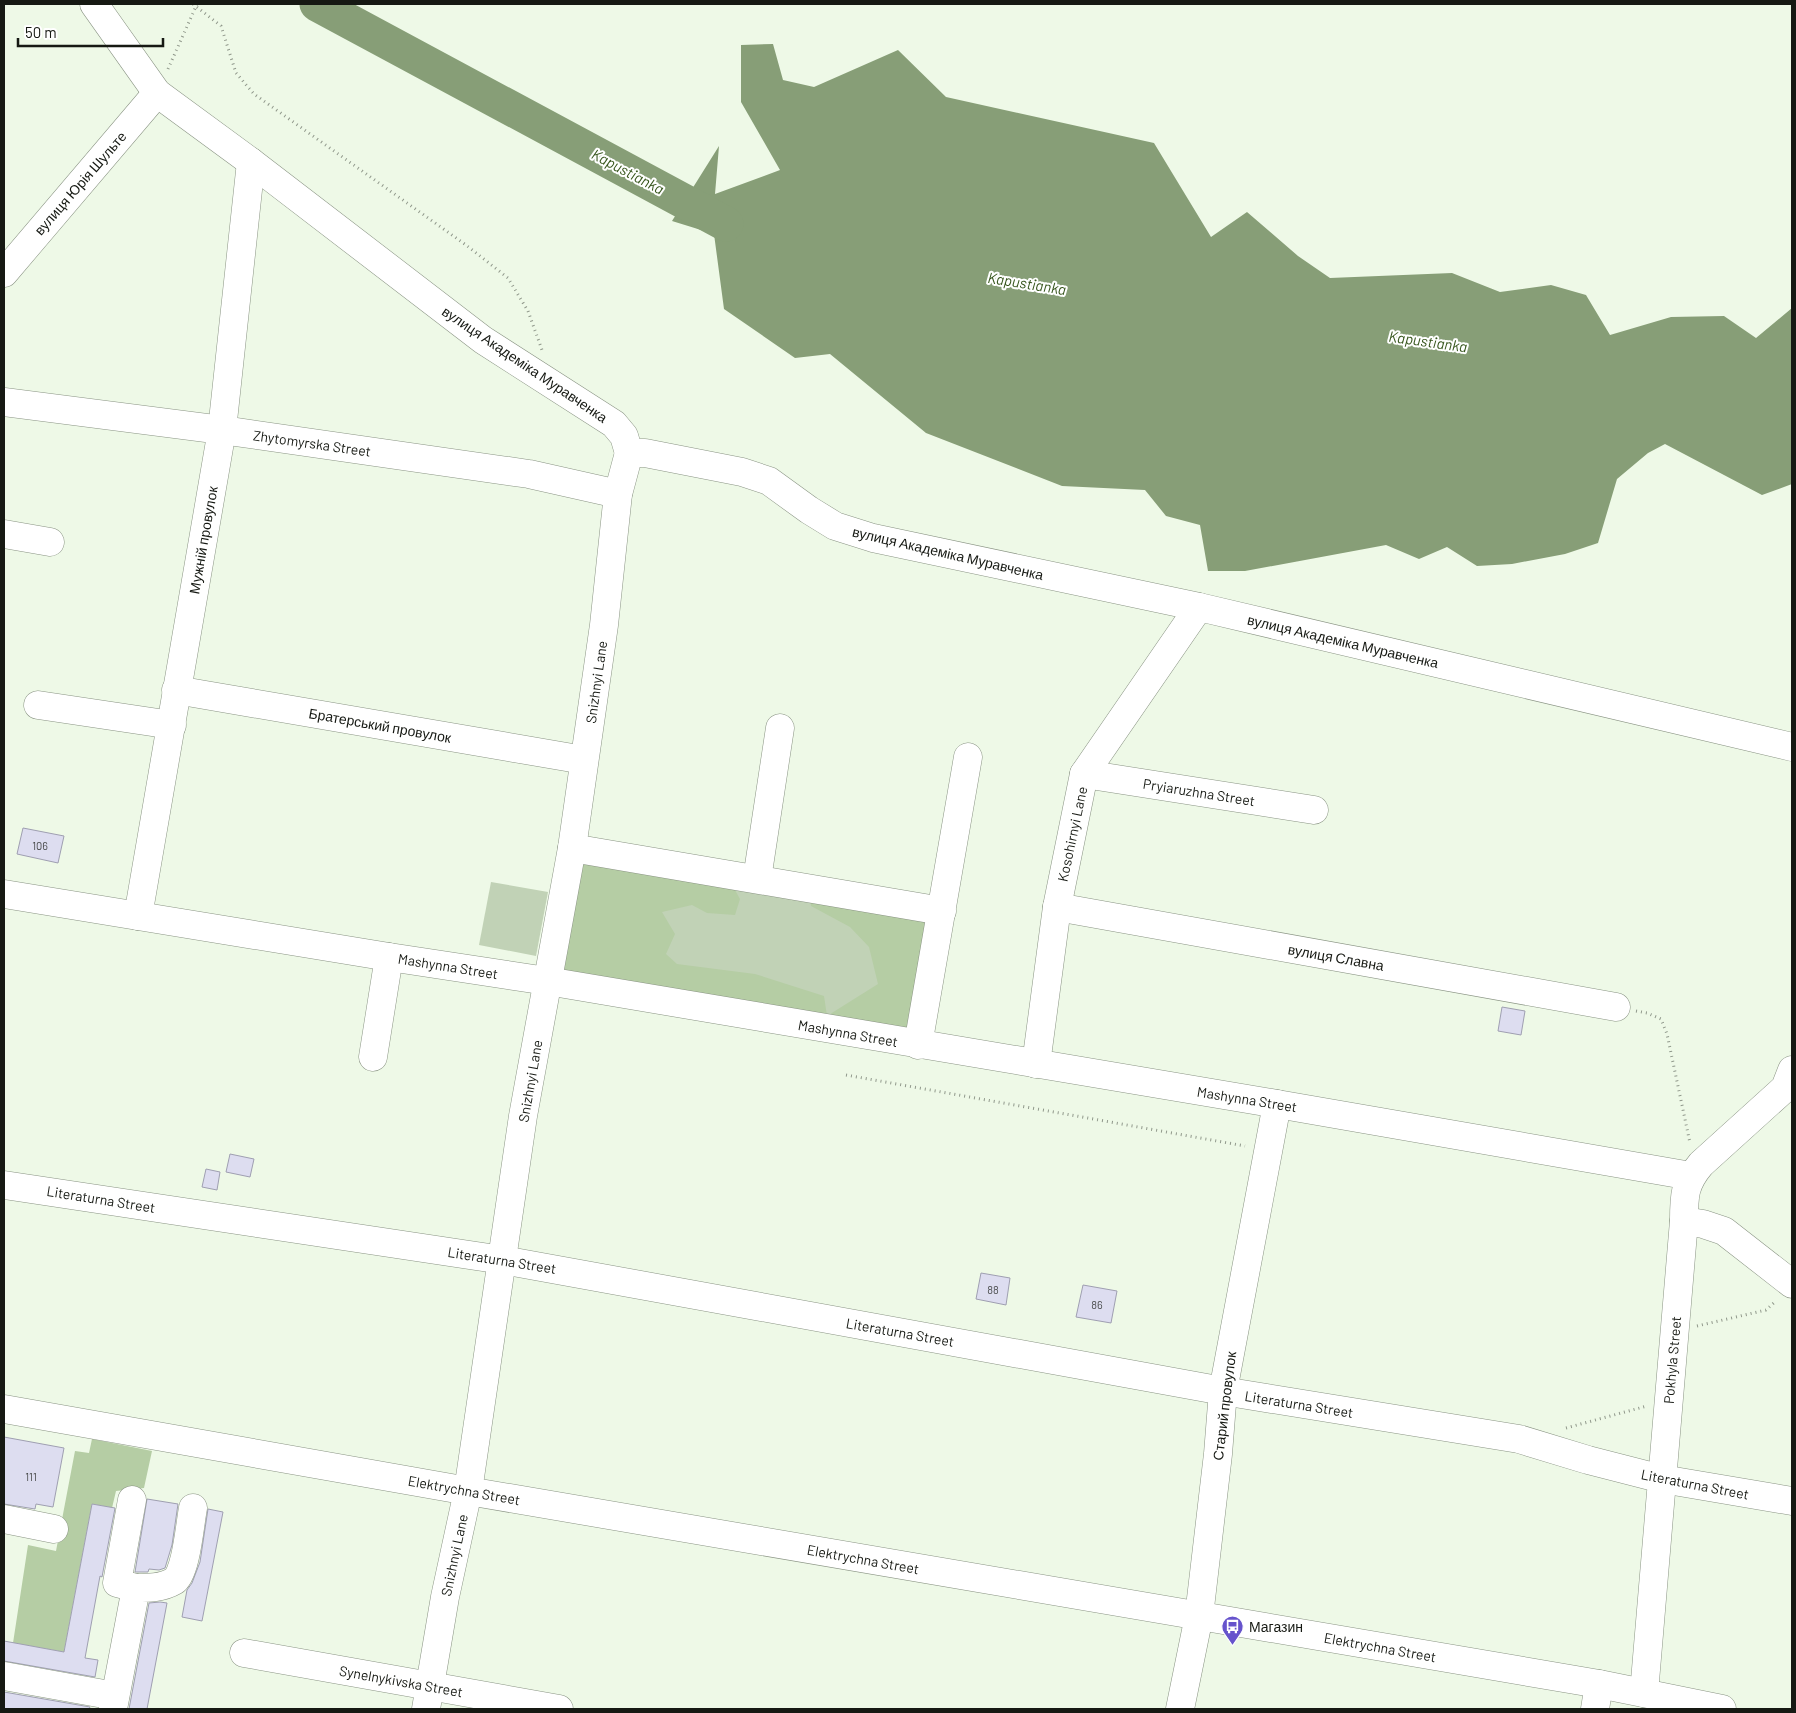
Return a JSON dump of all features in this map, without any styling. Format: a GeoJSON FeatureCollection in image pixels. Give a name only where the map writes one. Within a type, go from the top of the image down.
{"type":"FeatureCollection","features":[{"type":"Feature","properties":{"kind":"street","name":"вулиця Академіка Муравченка"},"geometry":{"type":"LineString","coordinates":[[94,4],[157,94],[251,162],[483,340],[614,424],[624,436],[629,453],[645,453],[742,472],[769,481],[809,510],[836,526],[873,538],[1199,607],[1792,747]]}},
{"type":"Feature","properties":{"kind":"street","name":"вулиця Юрія Шульте"},"geometry":{"type":"LineString","coordinates":[[4,273],[157,94]]}},
{"type":"Feature","properties":{"kind":"street","name":"Мужній провулок"},"geometry":{"type":"LineString","coordinates":[[138,916],[222,430],[251,162]]}},
{"type":"Feature","properties":{"kind":"street","name":"Zhytomyrska Street"},"geometry":{"type":"LineString","coordinates":[[4,402],[222,430],[529,474],[618,494]]}},
{"type":"Feature","properties":{"kind":"street","name":"Snizhnyi Lane"},"geometry":{"type":"LineString","coordinates":[[427,1698],[468,1491],[523,1116],[572,848],[604,625],[618,494],[629,453]]}},
{"type":"Feature","properties":{"kind":"street"},"geometry":{"type":"LineString","coordinates":[[4,534],[50,542]]}},
{"type":"Feature","properties":{"kind":"street","name":"Kosohirnyi Lane"},"geometry":{"type":"LineString","coordinates":[[1036,1064],[1056,908],[1084,774],[1199,607]]}},
{"type":"Feature","properties":{"kind":"street","name":"Братерський провулок"},"geometry":{"type":"LineString","coordinates":[[176,690],[584,760]]}},
{"type":"Feature","properties":{"kind":"street"},"geometry":{"type":"LineString","coordinates":[[38,705],[172,725]]}},
{"type":"Feature","properties":{"kind":"street"},"geometry":{"type":"LineString","coordinates":[[757,879],[780,728]]}},
{"type":"Feature","properties":{"kind":"street"},"geometry":{"type":"LineString","coordinates":[[918,1045],[968,757]]}},
{"type":"Feature","properties":{"kind":"street","name":"Pryiaruzhna Street"},"geometry":{"type":"LineString","coordinates":[[1084,774],[1314,810]]}},
{"type":"Feature","properties":{"kind":"street"},"geometry":{"type":"LineString","coordinates":[[572,848],[942,911]]}},
{"type":"Feature","properties":{"kind":"street","name":"Mashynna Street"},"geometry":{"type":"LineString","coordinates":[[4,894],[547,981],[1691,1176]]}},
{"type":"Feature","properties":{"kind":"street","name":"вулиця Славна"},"geometry":{"type":"LineString","coordinates":[[1056,908],[1616,1007]]}},
{"type":"Feature","properties":{"kind":"street"},"geometry":{"type":"LineString","coordinates":[[373,1057],[390,957]]}},
{"type":"Feature","properties":{"kind":"street","name":"Pokhyla Street"},"geometry":{"type":"LineString","coordinates":[[1644,1693],[1675,1333],[1685,1189],[1691,1176],[1701,1164],[1790,1082]]}},
{"type":"Feature","properties":{"kind":"street","name":"Старий провулок"},"geometry":{"type":"LineString","coordinates":[[1180,1709],[1198,1616],[1218,1454],[1223,1391],[1277,1104]]}},
{"type":"Feature","properties":{"kind":"street","name":"Literaturna Street"},"geometry":{"type":"LineString","coordinates":[[4,1185],[502,1260],[1223,1391],[1519,1439],[1662,1480],[1792,1501]]}},
{"type":"Feature","properties":{"kind":"street"},"geometry":{"type":"LineString","coordinates":[[1684,1222],[1703,1224],[1724,1231],[1786,1291]]}},
{"type":"Feature","properties":{"kind":"street","name":"Elektrychna Street"},"geometry":{"type":"LineString","coordinates":[[4,1409],[468,1491],[1198,1616],[1597,1697],[1644,1693],[1712,1708]]}},
{"type":"Feature","properties":{"kind":"street"},"geometry":{"type":"LineString","coordinates":[[132,1500],[117,1583],[136,1588],[157,1587],[175,1581],[182,1570],[193,1508]]}},
{"type":"Feature","properties":{"kind":"street"},"geometry":{"type":"LineString","coordinates":[[4,1519],[54,1529]]}},
{"type":"Feature","properties":{"kind":"street"},"geometry":{"type":"LineString","coordinates":[[4,1676],[114,1703],[136,1588]]}},
{"type":"Feature","properties":{"kind":"street","name":"Synelnykivska Street"},"geometry":{"type":"LineString","coordinates":[[244,1652],[427,1698],[558,1709]]}},
{"type":"Feature","properties":{"kind":"path"},"geometry":{"type":"LineString","coordinates":[[157,94],[196,4],[221,26],[236,73],[254,94],[466,245],[508,278],[528,311],[554,386]]}},
{"type":"Feature","properties":{"kind":"path"},"geometry":{"type":"LineString","coordinates":[[1616,1007],[1647,1013],[1661,1019],[1667,1034],[1690,1137],[1691,1176]]}},
{"type":"Feature","properties":{"kind":"path"},"geometry":{"type":"LineString","coordinates":[[846,1075],[1268,1150]]}},
{"type":"Feature","properties":{"kind":"path"},"geometry":{"type":"LineString","coordinates":[[1675,1333],[1711,1322],[1766,1310],[1786,1291]]}},
{"type":"Feature","properties":{"kind":"path"},"geometry":{"type":"LineString","coordinates":[[1563,1429],[1669,1400]]}},
{"type":"Feature","properties":{"kind":"shaded area"},"geometry":{"type":"Polygon","coordinates":[[[580,853],[934,918],[914,1031],[561,971],[580,853]]]}},
{"type":"Feature","properties":{"kind":"shaded area"},"geometry":{"type":"Polygon","coordinates":[[[580,853],[730,881],[740,899],[735,915],[707,913],[692,905],[662,912],[675,934],[666,954],[677,964],[755,974],[824,996],[827,1016],[878,984],[869,947],[850,927],[811,906],[810,895],[934,918],[914,1031],[561,971],[580,853]]]}},
{"type":"Feature","properties":{"kind":"shaded area"},"geometry":{"type":"Polygon","coordinates":[[[491,882],[548,892],[536,956],[479,945],[491,882]]]}},
{"type":"Feature","properties":{"kind":"shaded area"},"geometry":{"type":"Polygon","coordinates":[[[92,1439],[152,1451],[144,1488],[116,1491],[112,1508],[92,1504],[64,1652],[13,1643],[28,1545],[56,1551],[75,1451],[89,1453],[92,1439]]]}},
{"type":"Feature","properties":{"kind":"water"},"geometry":{"type":"Polygon","coordinates":[[[773,44],[783,80],[814,87],[898,50],[946,97],[1154,143],[1211,237],[1247,212],[1298,256],[1330,278],[1452,273],[1500,292],[1551,285],[1586,295],[1610,335],[1671,317],[1724,316],[1756,338],[1792,308],[1792,484],[1762,495],[1665,444],[1648,453],[1617,479],[1598,543],[1565,554],[1512,564],[1477,566],[1447,547],[1419,559],[1386,545],[1245,571],[1208,571],[1200,525],[1166,516],[1145,490],[1062,486],[926,433],[830,354],[795,358],[724,309],[714,234],[672,221],[719,146],[715,194],[780,170],[741,102],[741,45],[773,44]]]}},
{"type":"Feature","properties":{"kind":"building"},"geometry":{"type":"Polygon","coordinates":[[[23,828],[64,836],[58,863],[17,854],[23,828]]]}},
{"type":"Feature","properties":{"kind":"building"},"geometry":{"type":"Polygon","coordinates":[[[1502,1007],[1525,1011],[1521,1035],[1498,1031],[1502,1007]]]}},
{"type":"Feature","properties":{"kind":"building"},"geometry":{"type":"Polygon","coordinates":[[[230,1154],[254,1159],[250,1177],[226,1172],[230,1154]]]}},
{"type":"Feature","properties":{"kind":"building"},"geometry":{"type":"Polygon","coordinates":[[[206,1169],[220,1172],[217,1190],[202,1187],[206,1169]]]}},
{"type":"Feature","properties":{"kind":"building"},"geometry":{"type":"Polygon","coordinates":[[[981,1273],[1010,1278],[1006,1305],[976,1299],[981,1273]]]}},
{"type":"Feature","properties":{"kind":"building"},"geometry":{"type":"Polygon","coordinates":[[[1083,1285],[1117,1291],[1111,1323],[1076,1317],[1083,1285]]]}},
{"type":"Feature","properties":{"kind":"building"},"geometry":{"type":"Polygon","coordinates":[[[4,1437],[64,1448],[53,1507],[36,1504],[35,1509],[4,1504],[4,1437]]]}},
{"type":"Feature","properties":{"kind":"building"},"geometry":{"type":"Polygon","coordinates":[[[147,1499],[178,1504],[172,1545],[165,1568],[159,1570],[149,1569],[148,1572],[135,1572],[147,1499]]]}},
{"type":"Feature","properties":{"kind":"building"},"geometry":{"type":"Polygon","coordinates":[[[92,1504],[115,1508],[85,1658],[98,1660],[95,1677],[4,1661],[4,1641],[64,1652],[92,1504]]]}},
{"type":"Feature","properties":{"kind":"building"},"geometry":{"type":"Polygon","coordinates":[[[208,1509],[223,1512],[202,1621],[182,1617],[187,1590],[192,1583],[200,1562],[208,1509]]]}},
{"type":"Feature","properties":{"kind":"building"},"geometry":{"type":"Polygon","coordinates":[[[149,1603],[167,1603],[147,1709],[129,1709],[149,1603]]]}},
{"type":"Feature","properties":{"kind":"building"},"geometry":{"type":"Polygon","coordinates":[[[4,1692],[90,1707],[89,1709],[4,1709],[4,1692]]]}},
{"type":"Feature","properties":{"kind":"waterway","name":"Kapustianka"},"geometry":{"type":"LineString","coordinates":[[317,4],[726,224]]}},
{"type":"Feature","properties":{"kind":"place","name":"Магазин"},"geometry":{"type":"Point","coordinates":[1233,1645]}}]}
